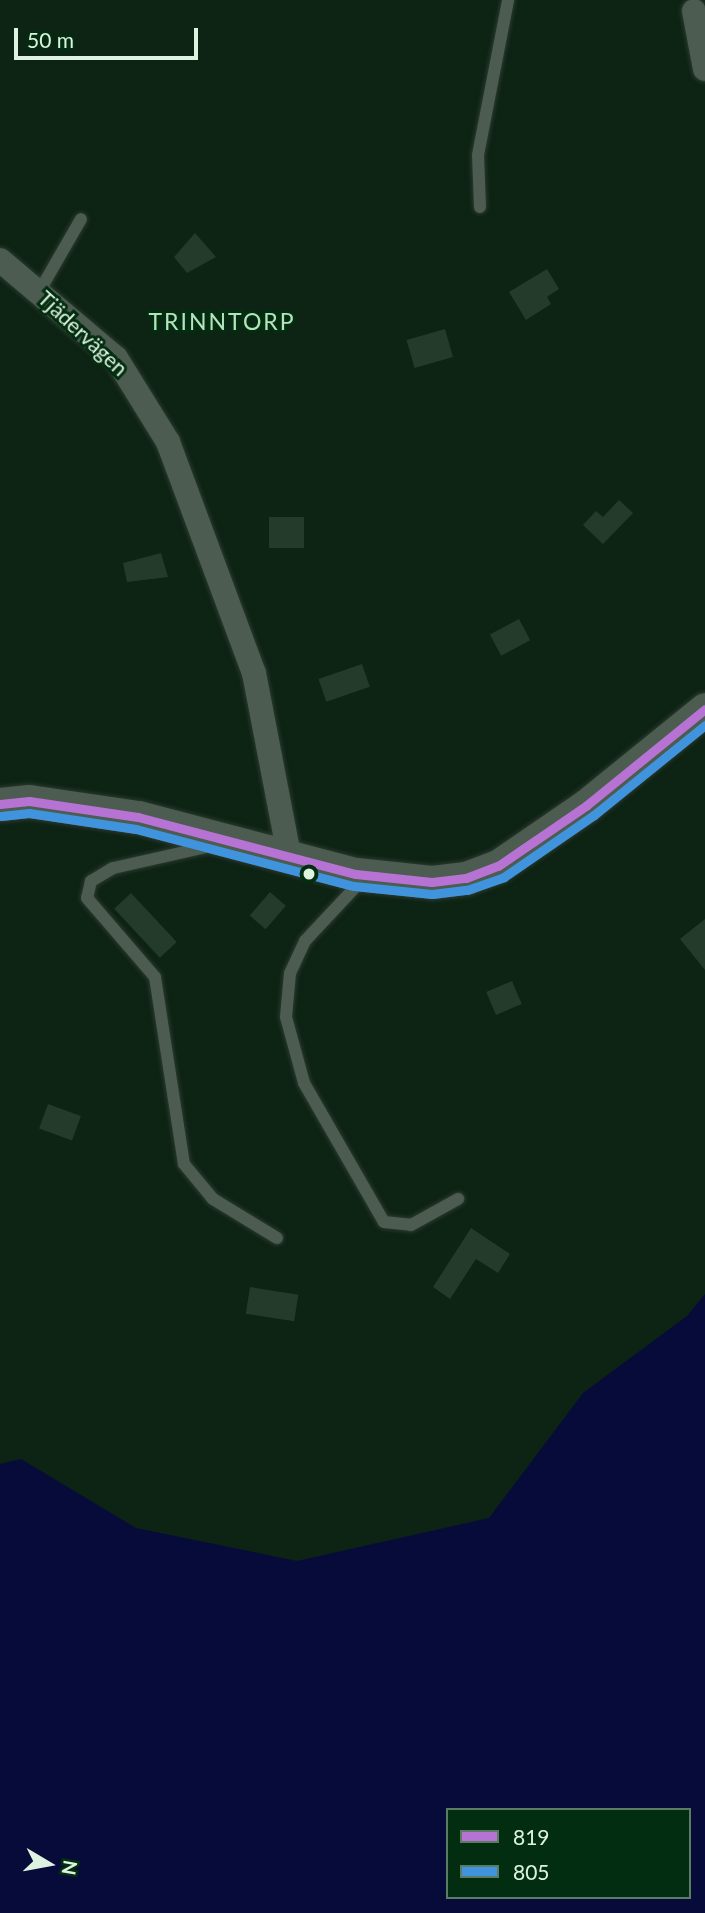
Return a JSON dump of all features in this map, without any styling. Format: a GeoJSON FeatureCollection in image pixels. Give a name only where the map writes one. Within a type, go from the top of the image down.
{"type":"FeatureCollection","features":[{"type":"Feature","properties":{"kind":"main road"},"geometry":{"type":"LineString","coordinates":[[0,804],[29,801],[138,817],[367,875],[432,882],[498,866],[587,805],[705,709]]}},
{"type":"Feature","properties":{"kind":"street"},"geometry":{"type":"LineString","coordinates":[[694,11],[705,69]]}},
{"type":"Feature","properties":{"kind":"street","name":"Tjädervägen"},"geometry":{"type":"LineString","coordinates":[[0,260],[116,358],[168,442],[254,673],[289,855]]}},
{"type":"Feature","properties":{"kind":"lane"},"geometry":{"type":"LineString","coordinates":[[480,207],[478,155],[509,0]]}},
{"type":"Feature","properties":{"kind":"lane"},"geometry":{"type":"LineString","coordinates":[[39,292],[81,219]]}},
{"type":"Feature","properties":{"kind":"lane"},"geometry":{"type":"LineString","coordinates":[[236,841],[113,868],[91,881],[88,898],[155,977],[184,1164],[213,1199],[277,1238]]}},
{"type":"Feature","properties":{"kind":"lane"},"geometry":{"type":"LineString","coordinates":[[367,875],[304,941],[290,973],[286,1017],[304,1083],[384,1222],[411,1225],[458,1199]]}},
{"type":"Feature","properties":{"kind":"shaded area"},"geometry":{"type":"Polygon","coordinates":[[[705,1294],[705,1913],[0,1913],[0,1464],[21,1459],[136,1528],[297,1561],[489,1518],[583,1393],[687,1316],[705,1294]]]}},
{"type":"Feature","properties":{"kind":"building"},"geometry":{"type":"Polygon","coordinates":[[[195,233],[216,257],[187,273],[174,257],[195,233]]]}},
{"type":"Feature","properties":{"kind":"building"},"geometry":{"type":"Polygon","coordinates":[[[547,269],[559,289],[547,297],[551,304],[526,320],[509,292],[547,269]]]}},
{"type":"Feature","properties":{"kind":"building"},"geometry":{"type":"Polygon","coordinates":[[[445,329],[453,357],[415,368],[407,340],[445,329]]]}},
{"type":"Feature","properties":{"kind":"building"},"geometry":{"type":"Polygon","coordinates":[[[619,500],[633,513],[603,544],[583,525],[596,511],[603,517],[619,500]]]}},
{"type":"Feature","properties":{"kind":"building"},"geometry":{"type":"Polygon","coordinates":[[[269,517],[304,517],[304,548],[269,548],[269,517]]]}},
{"type":"Feature","properties":{"kind":"building"},"geometry":{"type":"Polygon","coordinates":[[[161,553],[168,577],[127,582],[123,563],[161,553]]]}},
{"type":"Feature","properties":{"kind":"building"},"geometry":{"type":"Polygon","coordinates":[[[519,619],[530,640],[501,656],[490,634],[519,619]]]}},
{"type":"Feature","properties":{"kind":"building"},"geometry":{"type":"Polygon","coordinates":[[[362,664],[370,687],[326,702],[319,679],[362,664]]]}},
{"type":"Feature","properties":{"kind":"building"},"geometry":{"type":"Polygon","coordinates":[[[270,892],[286,906],[266,929],[250,915],[270,892]]]}},
{"type":"Feature","properties":{"kind":"building"},"geometry":{"type":"Polygon","coordinates":[[[131,893],[177,942],[160,958],[114,909],[131,893]]]}},
{"type":"Feature","properties":{"kind":"building"},"geometry":{"type":"Polygon","coordinates":[[[705,919],[705,970],[680,939],[705,919]]]}},
{"type":"Feature","properties":{"kind":"building"},"geometry":{"type":"Polygon","coordinates":[[[512,981],[522,1004],[496,1015],[486,992],[512,981]]]}},
{"type":"Feature","properties":{"kind":"building"},"geometry":{"type":"Polygon","coordinates":[[[48,1104],[81,1116],[72,1140],[39,1128],[48,1104]]]}},
{"type":"Feature","properties":{"kind":"building"},"geometry":{"type":"Polygon","coordinates":[[[471,1228],[510,1254],[498,1273],[476,1259],[450,1299],[433,1287],[471,1228]]]}},
{"type":"Feature","properties":{"kind":"building"},"geometry":{"type":"Polygon","coordinates":[[[250,1287],[298,1295],[294,1321],[246,1314],[250,1287]]]}},
{"type":"Feature","properties":{"kind":"transit line","name":"819"},"geometry":{"type":"LineString","coordinates":[[0,804],[29,801],[138,817],[356,874],[432,882],[466,878],[498,866],[587,805],[705,709]]}},
{"type":"Feature","properties":{"kind":"transit line","name":"805"},"geometry":{"type":"LineString","coordinates":[[1,816],[29,813],[136,829],[354,886],[432,894],[467,890],[504,877],[594,815],[705,725]]}},
{"type":"Feature","properties":{"kind":"district","name":"TRINNTORP"},"geometry":{"type":"Point","coordinates":[222,321]}}]}
